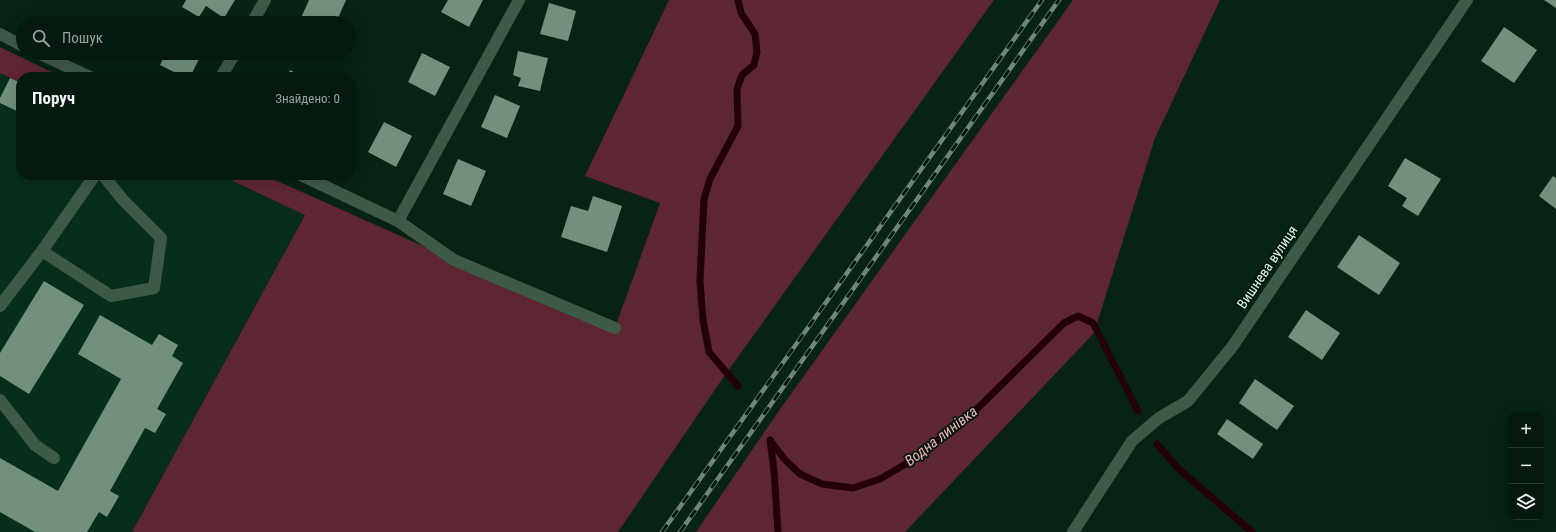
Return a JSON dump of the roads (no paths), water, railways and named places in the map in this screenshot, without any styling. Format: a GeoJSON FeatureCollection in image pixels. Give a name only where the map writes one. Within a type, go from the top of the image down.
{"type":"FeatureCollection","features":[{"type":"Feature","properties":{"kind":"street"},"geometry":{"type":"LineString","coordinates":[[256,16],[265,0]]}},
{"type":"Feature","properties":{"kind":"street"},"geometry":{"type":"LineString","coordinates":[[398,222],[519,0]]}},
{"type":"Feature","properties":{"kind":"street","name":"Вишнева вулиця"},"geometry":{"type":"LineString","coordinates":[[1073,532],[1132,441],[1159,418],[1188,401],[1232,347],[1466,0]]}},
{"type":"Feature","properties":{"kind":"street"},"geometry":{"type":"LineString","coordinates":[[0,34],[16,42]]}},
{"type":"Feature","properties":{"kind":"street"},"geometry":{"type":"LineString","coordinates":[[53,60],[79,72]]}},
{"type":"Feature","properties":{"kind":"street"},"geometry":{"type":"LineString","coordinates":[[224,72],[231,60]]}},
{"type":"Feature","properties":{"kind":"street"},"geometry":{"type":"LineString","coordinates":[[0,306],[42,251],[92,180]]}},
{"type":"Feature","properties":{"kind":"street"},"geometry":{"type":"LineString","coordinates":[[42,251],[110,296],[154,288],[161,238],[123,200],[107,180]]}},
{"type":"Feature","properties":{"kind":"street"},"geometry":{"type":"LineString","coordinates":[[311,180],[398,222],[454,260],[615,328]]}},
{"type":"Feature","properties":{"kind":"street"},"geometry":{"type":"LineString","coordinates":[[0,400],[35,445],[54,458]]}},
{"type":"Feature","properties":{"kind":"waterway","name":"Водна линівка"},"geometry":{"type":"LineString","coordinates":[[738,0],[741,13],[755,34],[757,52],[754,65],[742,75],[737,89],[738,126],[710,179],[704,199],[700,281],[703,320],[709,352],[738,386]]}},
{"type":"Feature","properties":{"kind":"waterway","name":"Водна линівка"},"geometry":{"type":"LineString","coordinates":[[770,440],[786,461],[800,474],[822,484],[853,488],[880,479],[916,458],[979,407],[1064,323],[1078,316],[1093,323],[1138,411]]}},
{"type":"Feature","properties":{"kind":"waterway","name":"Водна линівка"},"geometry":{"type":"LineString","coordinates":[[770,440],[774,471],[778,532]]}},
{"type":"Feature","properties":{"kind":"waterway"},"geometry":{"type":"LineString","coordinates":[[1157,444],[1180,470],[1252,532]]}},
{"type":"Feature","properties":{"kind":"railway"},"geometry":{"type":"LineString","coordinates":[[662,532],[1042,0]]}},
{"type":"Feature","properties":{"kind":"railway"},"geometry":{"type":"LineString","coordinates":[[680,532],[1059,0]]}}]}
